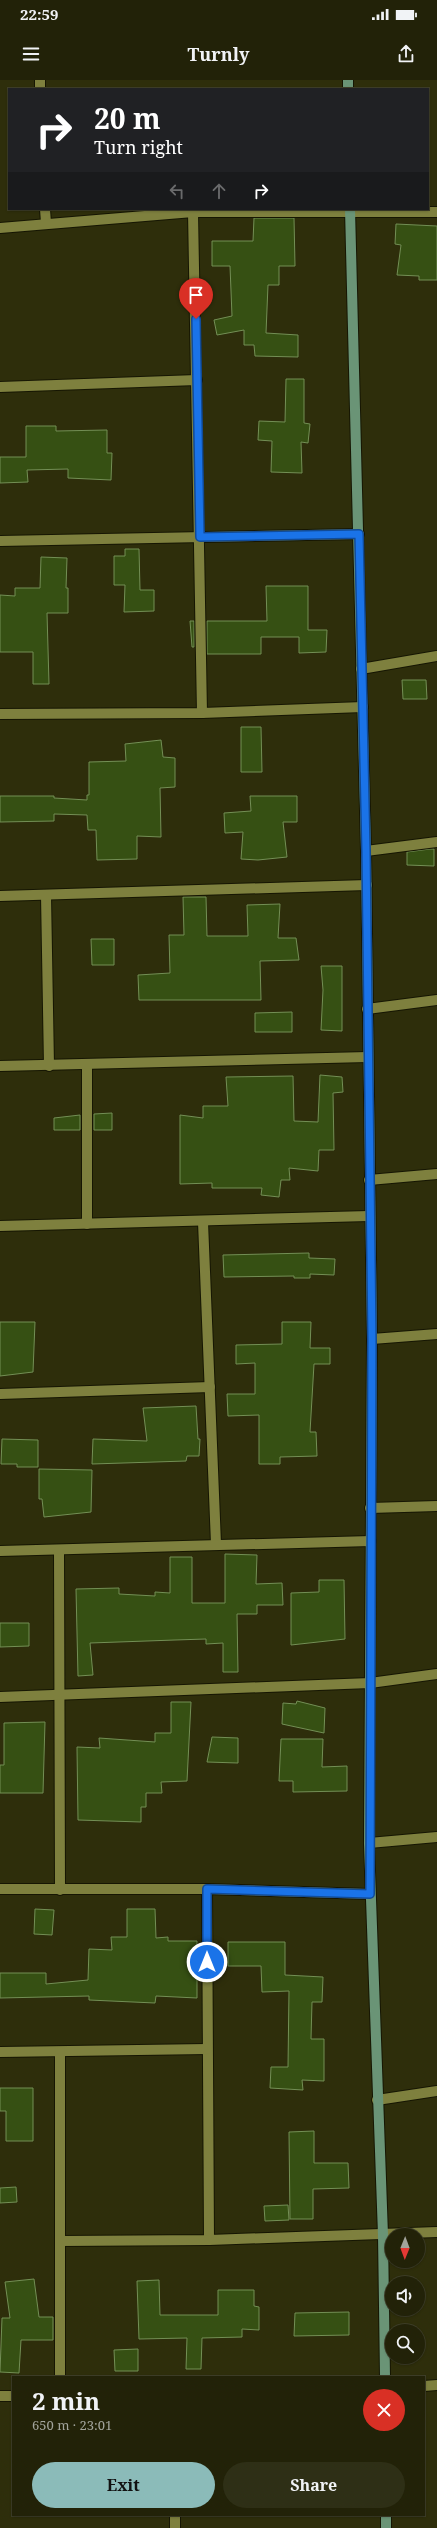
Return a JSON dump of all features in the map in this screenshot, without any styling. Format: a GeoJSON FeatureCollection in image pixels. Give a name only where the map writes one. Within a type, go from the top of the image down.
{"type":"FeatureCollection","features":[{"type":"Feature","properties":{"kind":"street"},"geometry":{"type":"LineString","coordinates":[[45,210],[46,223]]}},
{"type":"Feature","properties":{"kind":"street"},"geometry":{"type":"LineString","coordinates":[[350,211],[366,851],[369,1216],[372,1340],[369,1843],[383,2235],[385,2376]]}},
{"type":"Feature","properties":{"kind":"street"},"geometry":{"type":"LineString","coordinates":[[193,212],[202,713]]}},
{"type":"Feature","properties":{"kind":"street"},"geometry":{"type":"LineString","coordinates":[[0,228],[193,212],[437,212]]}},
{"type":"Feature","properties":{"kind":"street"},"geometry":{"type":"LineString","coordinates":[[0,387],[197,380]]}},
{"type":"Feature","properties":{"kind":"street"},"geometry":{"type":"LineString","coordinates":[[0,541],[359,534]]}},
{"type":"Feature","properties":{"kind":"street"},"geometry":{"type":"LineString","coordinates":[[361,669],[437,656]]}},
{"type":"Feature","properties":{"kind":"street"},"geometry":{"type":"LineString","coordinates":[[0,714],[202,713],[363,706]]}},
{"type":"Feature","properties":{"kind":"street"},"geometry":{"type":"LineString","coordinates":[[366,851],[437,842]]}},
{"type":"Feature","properties":{"kind":"street"},"geometry":{"type":"LineString","coordinates":[[0,896],[366,885]]}},
{"type":"Feature","properties":{"kind":"street"},"geometry":{"type":"LineString","coordinates":[[46,895],[49,1066]]}},
{"type":"Feature","properties":{"kind":"street"},"geometry":{"type":"LineString","coordinates":[[367,1009],[437,1000]]}},
{"type":"Feature","properties":{"kind":"street"},"geometry":{"type":"LineString","coordinates":[[0,1066],[368,1057]]}},
{"type":"Feature","properties":{"kind":"street"},"geometry":{"type":"LineString","coordinates":[[87,1065],[87,1224]]}},
{"type":"Feature","properties":{"kind":"street"},"geometry":{"type":"LineString","coordinates":[[369,1180],[437,1174]]}},
{"type":"Feature","properties":{"kind":"street"},"geometry":{"type":"LineString","coordinates":[[0,1226],[203,1222],[369,1216]]}},
{"type":"Feature","properties":{"kind":"street"},"geometry":{"type":"LineString","coordinates":[[203,1222],[216,1544]]}},
{"type":"Feature","properties":{"kind":"street"},"geometry":{"type":"LineString","coordinates":[[372,1340],[437,1334]]}},
{"type":"Feature","properties":{"kind":"street"},"geometry":{"type":"LineString","coordinates":[[0,1394],[210,1387]]}},
{"type":"Feature","properties":{"kind":"street"},"geometry":{"type":"LineString","coordinates":[[370,1508],[437,1506]]}},
{"type":"Feature","properties":{"kind":"street"},"geometry":{"type":"LineString","coordinates":[[0,1551],[58,1551],[216,1544],[371,1541]]}},
{"type":"Feature","properties":{"kind":"street"},"geometry":{"type":"LineString","coordinates":[[58,1551],[60,1890]]}},
{"type":"Feature","properties":{"kind":"street"},"geometry":{"type":"LineString","coordinates":[[0,1697],[370,1683],[437,1674]]}},
{"type":"Feature","properties":{"kind":"street"},"geometry":{"type":"LineString","coordinates":[[369,1843],[437,1837]]}},
{"type":"Feature","properties":{"kind":"street"},"geometry":{"type":"LineString","coordinates":[[0,1889],[207,1889],[370,1894]]}},
{"type":"Feature","properties":{"kind":"street"},"geometry":{"type":"LineString","coordinates":[[207,1889],[209,2240]]}},
{"type":"Feature","properties":{"kind":"street"},"geometry":{"type":"LineString","coordinates":[[0,2052],[207,2049]]}},
{"type":"Feature","properties":{"kind":"street"},"geometry":{"type":"LineString","coordinates":[[60,2052],[60,2376]]}},
{"type":"Feature","properties":{"kind":"street"},"geometry":{"type":"LineString","coordinates":[[377,2100],[437,2091]]}},
{"type":"Feature","properties":{"kind":"street"},"geometry":{"type":"LineString","coordinates":[[60,2241],[209,2240],[437,2232]]}},
{"type":"Feature","properties":{"kind":"street"},"geometry":{"type":"LineString","coordinates":[[425,2386],[437,2385]]}},
{"type":"Feature","properties":{"kind":"street"},"geometry":{"type":"LineString","coordinates":[[0,2396],[12,2396]]}},
{"type":"Feature","properties":{"kind":"street"},"geometry":{"type":"LineString","coordinates":[[175,2516],[175,2528]]}},
{"type":"Feature","properties":{"kind":"street"},"geometry":{"type":"LineString","coordinates":[[386,2516],[386,2528]]}},
{"type":"Feature","properties":{"kind":"building"},"geometry":{"type":"Polygon","coordinates":[[[254,218],[294,218],[295,266],[279,266],[279,285],[268,285],[266,333],[298,335],[298,357],[255,356],[254,345],[244,345],[244,330],[217,335],[214,320],[232,316],[230,266],[212,266],[212,241],[253,241],[254,218]]]}},
{"type":"Feature","properties":{"kind":"building"},"geometry":{"type":"Polygon","coordinates":[[[396,224],[437,226],[437,280],[419,280],[419,276],[397,275],[401,245],[395,244],[396,224]]]}},
{"type":"Feature","properties":{"kind":"building"},"geometry":{"type":"Polygon","coordinates":[[[286,379],[304,379],[304,423],[310,424],[308,443],[301,442],[302,473],[271,472],[272,441],[258,440],[259,421],[285,422],[286,379]]]}},
{"type":"Feature","properties":{"kind":"building"},"geometry":{"type":"Polygon","coordinates":[[[26,426],[56,426],[56,431],[107,430],[107,453],[112,453],[111,480],[68,478],[68,469],[27,470],[28,482],[0,483],[0,457],[26,457],[26,426]]]}},
{"type":"Feature","properties":{"kind":"building"},"geometry":{"type":"Polygon","coordinates":[[[125,549],[139,549],[140,590],[154,590],[154,611],[124,612],[125,585],[114,585],[114,556],[125,556],[125,549]]]}},
{"type":"Feature","properties":{"kind":"building"},"geometry":{"type":"Polygon","coordinates":[[[41,557],[67,558],[66,588],[68,588],[68,613],[47,613],[49,684],[33,684],[33,652],[0,652],[0,595],[15,596],[15,588],[40,588],[41,557]]]}},
{"type":"Feature","properties":{"kind":"building"},"geometry":{"type":"Polygon","coordinates":[[[266,586],[308,586],[308,630],[327,630],[326,652],[299,653],[299,637],[261,637],[261,654],[207,654],[207,621],[267,621],[266,586]]]}},
{"type":"Feature","properties":{"kind":"building"},"geometry":{"type":"Polygon","coordinates":[[[190,621],[194,621],[194,647],[192,647],[190,621]]]}},
{"type":"Feature","properties":{"kind":"building"},"geometry":{"type":"Polygon","coordinates":[[[402,680],[426,680],[427,699],[403,699],[402,680]]]}},
{"type":"Feature","properties":{"kind":"building"},"geometry":{"type":"Polygon","coordinates":[[[241,727],[261,727],[262,772],[241,772],[241,727]]]}},
{"type":"Feature","properties":{"kind":"building"},"geometry":{"type":"Polygon","coordinates":[[[161,740],[163,757],[175,758],[175,787],[160,788],[161,837],[137,836],[137,859],[97,860],[96,830],[88,830],[87,815],[54,814],[54,821],[0,822],[0,796],[54,796],[54,798],[87,800],[87,795],[89,795],[89,762],[126,761],[125,744],[161,740]]]}},
{"type":"Feature","properties":{"kind":"building"},"geometry":{"type":"Polygon","coordinates":[[[250,796],[297,796],[297,822],[283,822],[287,857],[258,860],[241,859],[243,832],[225,833],[224,813],[251,811],[250,796]]]}},
{"type":"Feature","properties":{"kind":"building"},"geometry":{"type":"Polygon","coordinates":[[[434,849],[434,866],[407,865],[407,852],[434,849]]]}},
{"type":"Feature","properties":{"kind":"building"},"geometry":{"type":"Polygon","coordinates":[[[183,897],[206,897],[207,936],[248,936],[247,905],[280,904],[278,938],[296,938],[299,960],[260,961],[261,1000],[139,1000],[138,975],[170,973],[169,935],[184,935],[183,897]]]}},
{"type":"Feature","properties":{"kind":"building"},"geometry":{"type":"Polygon","coordinates":[[[91,939],[114,939],[114,965],[92,965],[91,939]]]}},
{"type":"Feature","properties":{"kind":"building"},"geometry":{"type":"Polygon","coordinates":[[[321,966],[342,966],[342,1031],[321,1030],[323,990],[321,966]]]}},
{"type":"Feature","properties":{"kind":"building"},"geometry":{"type":"Polygon","coordinates":[[[292,1012],[292,1032],[255,1032],[255,1013],[292,1012]]]}},
{"type":"Feature","properties":{"kind":"building"},"geometry":{"type":"Polygon","coordinates":[[[320,1075],[342,1077],[343,1092],[333,1093],[334,1150],[319,1150],[318,1171],[289,1168],[290,1180],[281,1180],[279,1197],[261,1195],[262,1188],[212,1188],[212,1183],[180,1184],[180,1115],[203,1118],[203,1106],[228,1106],[226,1077],[293,1076],[294,1121],[318,1122],[320,1075]]]}},
{"type":"Feature","properties":{"kind":"building"},"geometry":{"type":"Polygon","coordinates":[[[112,1113],[112,1130],[94,1130],[94,1114],[112,1113]]]}},
{"type":"Feature","properties":{"kind":"building"},"geometry":{"type":"Polygon","coordinates":[[[80,1115],[80,1130],[54,1130],[54,1118],[80,1115]]]}},
{"type":"Feature","properties":{"kind":"building"},"geometry":{"type":"Polygon","coordinates":[[[309,1253],[309,1258],[335,1259],[334,1275],[310,1274],[310,1278],[294,1278],[294,1276],[224,1277],[223,1255],[309,1253]]]}},
{"type":"Feature","properties":{"kind":"building"},"geometry":{"type":"Polygon","coordinates":[[[0,1322],[35,1322],[33,1372],[0,1376],[0,1322]]]}},
{"type":"Feature","properties":{"kind":"building"},"geometry":{"type":"Polygon","coordinates":[[[282,1322],[311,1322],[310,1348],[330,1348],[330,1364],[314,1364],[310,1432],[316,1432],[317,1456],[280,1457],[280,1464],[259,1464],[259,1415],[228,1416],[227,1394],[255,1394],[255,1363],[236,1364],[236,1345],[282,1344],[282,1322]]]}},
{"type":"Feature","properties":{"kind":"building"},"geometry":{"type":"Polygon","coordinates":[[[196,1406],[198,1439],[200,1439],[199,1456],[187,1456],[186,1461],[92,1464],[93,1439],[147,1441],[143,1408],[196,1406]]]}},
{"type":"Feature","properties":{"kind":"building"},"geometry":{"type":"Polygon","coordinates":[[[2,1439],[38,1440],[38,1467],[17,1467],[17,1464],[1,1464],[2,1439]]]}},
{"type":"Feature","properties":{"kind":"building"},"geometry":{"type":"Polygon","coordinates":[[[39,1469],[92,1470],[91,1512],[44,1517],[42,1499],[39,1499],[39,1469]]]}},
{"type":"Feature","properties":{"kind":"building"},"geometry":{"type":"Polygon","coordinates":[[[225,1554],[257,1555],[256,1584],[282,1583],[283,1605],[257,1605],[257,1614],[237,1614],[238,1672],[223,1672],[223,1643],[206,1644],[206,1639],[90,1643],[93,1675],[78,1676],[76,1589],[119,1588],[119,1594],[155,1596],[155,1592],[170,1593],[170,1557],[192,1557],[192,1603],[225,1603],[225,1554]]]}},
{"type":"Feature","properties":{"kind":"building"},"geometry":{"type":"Polygon","coordinates":[[[319,1580],[344,1580],[345,1639],[291,1645],[291,1593],[319,1592],[319,1580]]]}},
{"type":"Feature","properties":{"kind":"building"},"geometry":{"type":"Polygon","coordinates":[[[0,1623],[29,1623],[29,1646],[0,1647],[0,1623]]]}},
{"type":"Feature","properties":{"kind":"building"},"geometry":{"type":"Polygon","coordinates":[[[297,1701],[325,1708],[324,1733],[282,1724],[283,1703],[296,1704],[297,1701]]]}},
{"type":"Feature","properties":{"kind":"building"},"geometry":{"type":"Polygon","coordinates":[[[171,1702],[191,1702],[187,1781],[161,1782],[162,1793],[146,1793],[146,1807],[141,1807],[141,1822],[78,1820],[77,1747],[100,1748],[99,1738],[155,1742],[155,1733],[171,1733],[171,1702]]]}},
{"type":"Feature","properties":{"kind":"building"},"geometry":{"type":"Polygon","coordinates":[[[45,1722],[43,1793],[0,1793],[0,1765],[4,1765],[4,1723],[45,1722]]]}},
{"type":"Feature","properties":{"kind":"building"},"geometry":{"type":"Polygon","coordinates":[[[212,1737],[238,1738],[238,1763],[207,1762],[212,1737]]]}},
{"type":"Feature","properties":{"kind":"building"},"geometry":{"type":"Polygon","coordinates":[[[281,1739],[323,1739],[322,1767],[347,1766],[347,1791],[293,1792],[293,1781],[279,1781],[281,1739]]]}},
{"type":"Feature","properties":{"kind":"building"},"geometry":{"type":"Polygon","coordinates":[[[35,1909],[54,1910],[52,1935],[34,1934],[35,1909]]]}},
{"type":"Feature","properties":{"kind":"building"},"geometry":{"type":"Polygon","coordinates":[[[127,1909],[155,1909],[156,1938],[168,1937],[168,1941],[197,1941],[197,1998],[156,1996],[155,2003],[89,2000],[89,1996],[0,1998],[0,1973],[46,1973],[46,1984],[88,1980],[89,1949],[112,1950],[111,1937],[127,1937],[127,1909]]]}},
{"type":"Feature","properties":{"kind":"building"},"geometry":{"type":"Polygon","coordinates":[[[228,1942],[285,1942],[285,1975],[323,1977],[322,2002],[312,2002],[311,2039],[324,2039],[324,2081],[302,2080],[303,2090],[270,2088],[271,2067],[288,2067],[289,1991],[262,1992],[261,1966],[228,1966],[228,1942]]]}},
{"type":"Feature","properties":{"kind":"building"},"geometry":{"type":"Polygon","coordinates":[[[0,2088],[33,2088],[33,2141],[6,2141],[6,2111],[0,2111],[0,2088]]]}},
{"type":"Feature","properties":{"kind":"building"},"geometry":{"type":"Polygon","coordinates":[[[314,2131],[314,2163],[348,2163],[349,2188],[313,2189],[313,2219],[290,2219],[289,2132],[314,2131]]]}},
{"type":"Feature","properties":{"kind":"building"},"geometry":{"type":"Polygon","coordinates":[[[16,2187],[17,2202],[0,2203],[0,2188],[16,2187]]]}},
{"type":"Feature","properties":{"kind":"building"},"geometry":{"type":"Polygon","coordinates":[[[288,2205],[289,2220],[265,2221],[264,2206],[288,2205]]]}},
{"type":"Feature","properties":{"kind":"building"},"geometry":{"type":"Polygon","coordinates":[[[34,2279],[39,2317],[53,2317],[53,2340],[21,2340],[19,2373],[0,2372],[2,2318],[10,2318],[5,2282],[34,2279]]]}},
{"type":"Feature","properties":{"kind":"building"},"geometry":{"type":"Polygon","coordinates":[[[159,2280],[160,2315],[218,2315],[218,2290],[254,2290],[254,2306],[259,2307],[259,2330],[242,2329],[242,2337],[202,2338],[201,2369],[186,2369],[187,2338],[139,2339],[137,2281],[159,2280]]]}},
{"type":"Feature","properties":{"kind":"building"},"geometry":{"type":"Polygon","coordinates":[[[349,2312],[349,2335],[294,2336],[295,2313],[349,2312]]]}},
{"type":"Feature","properties":{"kind":"building"},"geometry":{"type":"Polygon","coordinates":[[[138,2349],[138,2371],[115,2371],[114,2350],[138,2349]]]}},
{"type":"Feature","properties":{"kind":"route"},"geometry":{"type":"LineString","coordinates":[[196,319],[200,537],[359,534],[366,851],[369,1216],[372,1340],[370,1508],[370,1894],[207,1889],[207,1962]]}}]}
